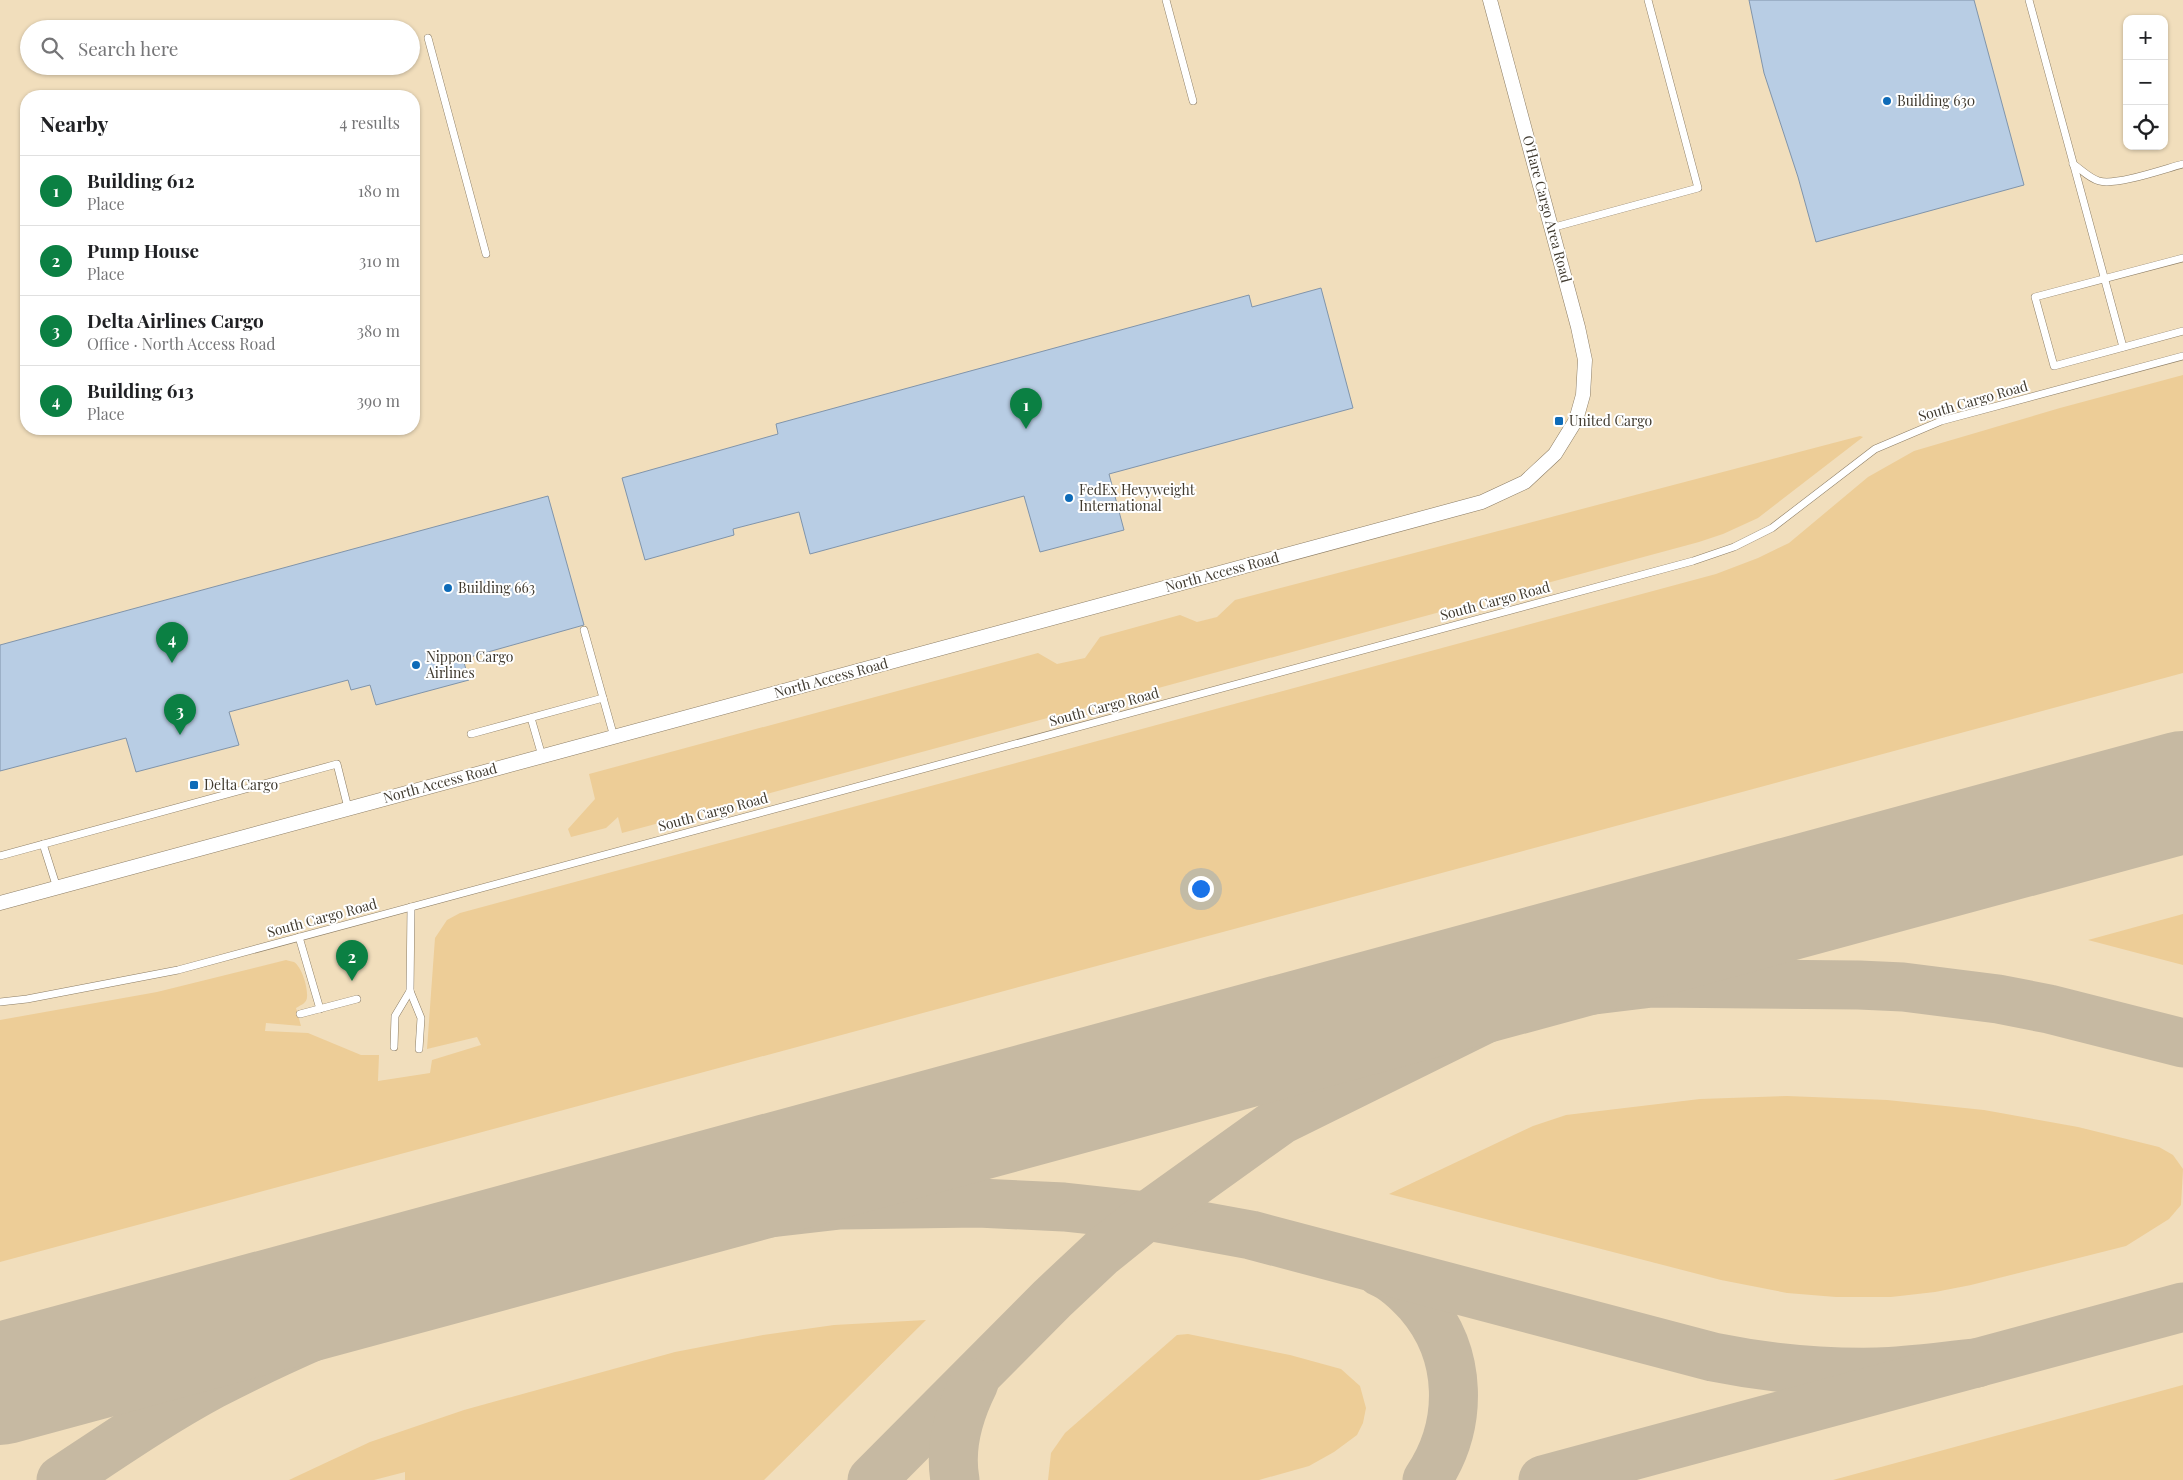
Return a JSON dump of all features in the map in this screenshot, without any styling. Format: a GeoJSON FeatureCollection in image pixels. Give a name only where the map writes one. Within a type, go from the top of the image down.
{"type":"FeatureCollection","features":[{"type":"Feature","properties":{"kind":"street","name":"O'Hare Cargo Area Road"},"geometry":{"type":"LineString","coordinates":[[1490,0],[1578,327],[1585,360],[1583,395],[1576,420]]}},
{"type":"Feature","properties":{"kind":"street","name":"North Access Road"},"geometry":{"type":"LineString","coordinates":[[57,888],[1482,502],[1526,482],[1555,454],[1576,420]]}},
{"type":"Feature","properties":{"kind":"street"},"geometry":{"type":"LineString","coordinates":[[0,903],[57,888]]}},
{"type":"Feature","properties":{"kind":"lane"},"geometry":{"type":"LineString","coordinates":[[1166,0],[1193,101]]}},
{"type":"Feature","properties":{"kind":"lane"},"geometry":{"type":"LineString","coordinates":[[1551,228],[1698,188],[1648,0]]}},
{"type":"Feature","properties":{"kind":"lane"},"geometry":{"type":"LineString","coordinates":[[2028,0],[2123,347]]}},
{"type":"Feature","properties":{"kind":"lane"},"geometry":{"type":"LineString","coordinates":[[428,38],[486,254]]}},
{"type":"Feature","properties":{"kind":"lane"},"geometry":{"type":"LineString","coordinates":[[2073,163],[2090,178],[2102,182],[2128,179],[2183,164]]}},
{"type":"Feature","properties":{"kind":"lane"},"geometry":{"type":"LineString","coordinates":[[2183,258],[2035,297],[2054,366],[2183,331]]}},
{"type":"Feature","properties":{"kind":"lane","name":"South Cargo Road"},"geometry":{"type":"LineString","coordinates":[[0,1002],[27,999],[178,970],[1693,561],[1734,547],[1772,528],[1875,449],[1912,432],[1941,421],[2183,356]]}},
{"type":"Feature","properties":{"kind":"lane"},"geometry":{"type":"LineString","coordinates":[[584,630],[614,737]]}},
{"type":"Feature","properties":{"kind":"lane"},"geometry":{"type":"LineString","coordinates":[[471,734],[603,698]]}},
{"type":"Feature","properties":{"kind":"lane"},"geometry":{"type":"LineString","coordinates":[[531,718],[542,756]]}},
{"type":"Feature","properties":{"kind":"lane"},"geometry":{"type":"LineString","coordinates":[[0,856],[337,764],[348,808]]}},
{"type":"Feature","properties":{"kind":"lane"},"geometry":{"type":"LineString","coordinates":[[43,844],[57,888]]}},
{"type":"Feature","properties":{"kind":"lane"},"geometry":{"type":"LineString","coordinates":[[411,907],[410,991],[421,1018],[419,1049]]}},
{"type":"Feature","properties":{"kind":"lane"},"geometry":{"type":"LineString","coordinates":[[299,937],[320,1008]]}},
{"type":"Feature","properties":{"kind":"lane"},"geometry":{"type":"LineString","coordinates":[[394,1047],[395,1016],[410,991]]}},
{"type":"Feature","properties":{"kind":"lane"},"geometry":{"type":"LineString","coordinates":[[300,1014],[357,999]]}},
{"type":"Feature","properties":{"kind":"shaded area"},"geometry":{"type":"Polygon","coordinates":[[[0,0],[2183,0],[2183,1480],[0,1480],[0,0]]]}},
{"type":"Feature","properties":{"kind":"shaded area"},"geometry":{"type":"Polygon","coordinates":[[[2183,375],[2183,673],[0,1262],[0,1020],[157,992],[286,960],[297,965],[305,983],[307,999],[296,1008],[301,1026],[266,1023],[265,1031],[308,1033],[361,1055],[379,1055],[378,1081],[430,1073],[432,1060],[481,1045],[477,1037],[427,1049],[435,938],[447,920],[460,913],[1716,574],[1758,558],[1789,543],[1868,477],[1914,451],[2060,408],[2183,375]]]}},
{"type":"Feature","properties":{"kind":"shaded area"},"geometry":{"type":"Polygon","coordinates":[[[1860,436],[1863,437],[1758,518],[1723,534],[1699,542],[622,833],[618,817],[606,828],[571,837],[568,829],[595,799],[589,774],[1038,653],[1057,664],[1085,658],[1100,637],[1180,615],[1197,622],[1217,617],[1235,600],[1860,436]]]}},
{"type":"Feature","properties":{"kind":"shaded area"},"geometry":{"type":"Polygon","coordinates":[[[2183,914],[2183,965],[2088,940],[2183,914]]]}},
{"type":"Feature","properties":{"kind":"shaded area"},"geometry":{"type":"Polygon","coordinates":[[[1787,1096],[1887,1100],[1984,1110],[2078,1127],[2159,1147],[2173,1155],[2183,1169],[2181,1205],[2169,1219],[2126,1246],[1971,1285],[1935,1292],[1891,1297],[1836,1297],[1787,1293],[1721,1280],[1389,1194],[1533,1126],[1566,1115],[1700,1099],[1787,1096]]]}},
{"type":"Feature","properties":{"kind":"shaded area"},"geometry":{"type":"Polygon","coordinates":[[[926,1320],[764,1480],[405,1480],[405,1472],[374,1480],[289,1480],[370,1442],[464,1410],[675,1352],[763,1335],[834,1325],[926,1320]]]}},
{"type":"Feature","properties":{"kind":"shaded area"},"geometry":{"type":"Polygon","coordinates":[[[1188,1334],[1290,1355],[1341,1369],[1360,1386],[1366,1408],[1363,1423],[1357,1435],[1334,1452],[1309,1466],[1259,1480],[1048,1480],[1051,1453],[1065,1433],[1177,1335],[1188,1334]]]}},
{"type":"Feature","properties":{"kind":"shaded area"},"geometry":{"type":"Polygon","coordinates":[[[2183,1385],[2183,1480],[1833,1480],[2183,1385]]]}},
{"type":"Feature","properties":{"kind":"building","name":"Building 630"},"geometry":{"type":"Polygon","coordinates":[[[1749,0],[1974,0],[2024,185],[1816,242],[1798,177],[1764,73],[1749,0]]]}},
{"type":"Feature","properties":{"kind":"building"},"geometry":{"type":"Polygon","coordinates":[[[1321,288],[1353,408],[1109,474],[1124,530],[1040,552],[1024,496],[810,554],[799,512],[733,529],[734,535],[645,560],[622,478],[778,434],[776,424],[1249,295],[1252,307],[1321,288]]]}},
{"type":"Feature","properties":{"kind":"building"},"geometry":{"type":"Polygon","coordinates":[[[548,496],[584,625],[463,659],[469,680],[376,705],[370,685],[351,690],[348,680],[229,712],[239,745],[136,772],[126,738],[0,771],[0,645],[548,496]]]}},
{"type":"Feature","properties":{"kind":"taxiway"},"geometry":{"type":"LineString","coordinates":[[872,1480],[1052,1299],[1101,1253],[1147,1216],[1281,1120],[1530,997],[1646,950],[1868,879]]}},
{"type":"Feature","properties":{"kind":"taxiway"},"geometry":{"type":"LineString","coordinates":[[1586,991],[1652,983],[1903,987],[1998,999],[2049,1009],[2183,1043]]}},
{"type":"Feature","properties":{"kind":"taxiway"},"geometry":{"type":"LineString","coordinates":[[1218,1053],[1471,1007]]}},
{"type":"Feature","properties":{"kind":"taxiway"},"geometry":{"type":"LineString","coordinates":[[349,1289],[663,1225],[840,1205],[978,1203],[1064,1207],[1147,1216],[1251,1235],[1713,1357],[1754,1364],[1815,1371],[1877,1372],[1977,1363]]}},
{"type":"Feature","properties":{"kind":"taxiway"},"geometry":{"type":"LineString","coordinates":[[1380,1272],[1396,1281],[1419,1303],[1433,1323],[1444,1344],[1451,1367],[1453,1390],[1448,1436],[1439,1459],[1427,1480]]}},
{"type":"Feature","properties":{"kind":"taxiway"},"geometry":{"type":"LineString","coordinates":[[61,1480],[155,1419],[212,1385],[308,1339],[406,1298]]}},
{"type":"Feature","properties":{"kind":"taxiway"},"geometry":{"type":"LineString","coordinates":[[1543,1480],[2183,1307]]}},
{"type":"Feature","properties":{"kind":"taxiway"},"geometry":{"type":"LineString","coordinates":[[955,1480],[953,1467],[954,1442],[964,1406],[974,1383]]}},
{"type":"Feature","properties":{"kind":"runway"},"geometry":{"type":"LineString","coordinates":[[0,1384],[2183,792]]}},
{"type":"Feature","properties":{"kind":"place","name":"Building 630"},"geometry":{"type":"Point","coordinates":[1887,101]}},
{"type":"Feature","properties":{"kind":"place","name":"United Cargo"},"geometry":{"type":"Point","coordinates":[1559,421]}},
{"type":"Feature","properties":{"kind":"place","name":"Building 612"},"geometry":{"type":"Point","coordinates":[1026,429]}},
{"type":"Feature","properties":{"kind":"place","name":"FedEx Hevyweight International"},"geometry":{"type":"Point","coordinates":[1069,498]}},
{"type":"Feature","properties":{"kind":"place","name":"Building 663"},"geometry":{"type":"Point","coordinates":[448,588]}},
{"type":"Feature","properties":{"kind":"place","name":"Building 613"},"geometry":{"type":"Point","coordinates":[172,663]}},
{"type":"Feature","properties":{"kind":"place","name":"Nippon Cargo Airlines"},"geometry":{"type":"Point","coordinates":[416,665]}},
{"type":"Feature","properties":{"kind":"place","name":"Delta Airlines Cargo"},"geometry":{"type":"Point","coordinates":[180,735]}},
{"type":"Feature","properties":{"kind":"place","name":"Delta Cargo"},"geometry":{"type":"Point","coordinates":[194,785]}},
{"type":"Feature","properties":{"kind":"place","name":"Pump House"},"geometry":{"type":"Point","coordinates":[352,981]}}]}
